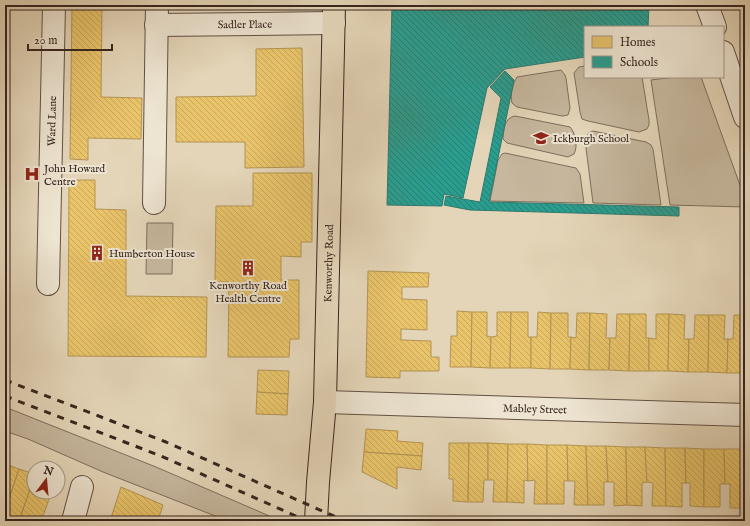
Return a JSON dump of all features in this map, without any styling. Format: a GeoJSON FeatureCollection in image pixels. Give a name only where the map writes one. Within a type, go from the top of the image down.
{"type":"FeatureCollection","features":[{"type":"Feature","properties":{"kind":"highway","name":"Kenworthy Road"},"geometry":{"type":"LineString","coordinates":[[316,521],[325,402],[334,14]]}},
{"type":"Feature","properties":{"kind":"street","name":"Ward Lane"},"geometry":{"type":"LineString","coordinates":[[48,284],[54,5]]}},
{"type":"Feature","properties":{"kind":"street"},"geometry":{"type":"LineString","coordinates":[[707,5],[714,26]]}},
{"type":"Feature","properties":{"kind":"street","name":"Sadler Place"},"geometry":{"type":"LineString","coordinates":[[156,15],[334,14]]}},
{"type":"Feature","properties":{"kind":"street"},"geometry":{"type":"LineString","coordinates":[[154,203],[156,15]]}},
{"type":"Feature","properties":{"kind":"street"},"geometry":{"type":"LineString","coordinates":[[724,55],[745,117]]}},
{"type":"Feature","properties":{"kind":"street","name":"Mabley Street"},"geometry":{"type":"LineString","coordinates":[[325,402],[745,416]]}},
{"type":"Feature","properties":{"kind":"street"},"geometry":{"type":"LineString","coordinates":[[73,521],[82,488]]}},
{"type":"Feature","properties":{"kind":"shaded area"},"geometry":{"type":"Polygon","coordinates":[[[584,66],[584,78],[642,78],[649,120],[647,129],[639,132],[582,119],[574,73],[579,67],[584,66]]]}},
{"type":"Feature","properties":{"kind":"shaded area"},"geometry":{"type":"Polygon","coordinates":[[[561,70],[566,78],[570,108],[568,115],[562,116],[517,107],[512,103],[512,89],[517,77],[561,70]]]}},
{"type":"Feature","properties":{"kind":"shaded area"},"geometry":{"type":"Polygon","coordinates":[[[667,78],[701,78],[745,199],[745,207],[670,205],[651,80],[667,78]]]}},
{"type":"Feature","properties":{"kind":"shaded area"},"geometry":{"type":"Polygon","coordinates":[[[515,116],[570,127],[576,140],[574,154],[568,157],[507,143],[503,139],[505,124],[511,117],[515,116]]]}},
{"type":"Feature","properties":{"kind":"shaded area"},"geometry":{"type":"Polygon","coordinates":[[[593,131],[646,142],[651,145],[653,149],[661,205],[593,203],[585,140],[588,134],[593,131]]]}},
{"type":"Feature","properties":{"kind":"shaded area"},"geometry":{"type":"Polygon","coordinates":[[[505,153],[576,168],[580,174],[584,203],[490,201],[498,160],[502,154],[505,153]]]}},
{"type":"Feature","properties":{"kind":"shaded area"},"geometry":{"type":"Polygon","coordinates":[[[147,223],[173,223],[172,274],[146,274],[147,223]]]}},
{"type":"Feature","properties":{"kind":"shaded area"},"geometry":{"type":"Polygon","coordinates":[[[5,407],[156,467],[281,521],[228,521],[103,472],[28,439],[5,431],[5,407]]]}},
{"type":"Feature","properties":{"kind":"building: Homes"},"geometry":{"type":"Polygon","coordinates":[[[72,5],[102,5],[101,97],[142,98],[141,139],[88,138],[88,160],[70,159],[72,5]]]}},
{"type":"Feature","properties":{"kind":"building: Homes"},"geometry":{"type":"Polygon","coordinates":[[[302,48],[304,167],[245,168],[245,142],[176,142],[176,97],[256,96],[256,49],[302,48]]]}},
{"type":"Feature","properties":{"kind":"building: Homes","name":"Kenworthy Road Health Centre"},"geometry":{"type":"Polygon","coordinates":[[[253,173],[312,173],[312,242],[301,242],[301,257],[281,256],[281,280],[299,280],[299,339],[290,339],[289,357],[228,357],[229,282],[215,282],[216,206],[253,206],[253,173]]]}},
{"type":"Feature","properties":{"kind":"building: Homes","name":"Humberton House"},"geometry":{"type":"Polygon","coordinates":[[[69,180],[95,180],[95,209],[126,210],[126,296],[207,297],[206,357],[68,356],[69,180]]]}},
{"type":"Feature","properties":{"kind":"building: Homes"},"geometry":{"type":"Polygon","coordinates":[[[368,271],[429,273],[428,287],[402,287],[402,299],[427,300],[427,330],[401,329],[401,340],[431,341],[431,357],[439,357],[439,371],[400,371],[400,378],[366,377],[368,271]]]}},
{"type":"Feature","properties":{"kind":"building: Homes"},"geometry":{"type":"Polygon","coordinates":[[[457,311],[472,312],[471,367],[450,367],[451,336],[457,336],[457,311]]]}},
{"type":"Feature","properties":{"kind":"building: Homes"},"geometry":{"type":"Polygon","coordinates":[[[472,312],[487,312],[487,336],[491,337],[490,368],[471,367],[472,312]]]}},
{"type":"Feature","properties":{"kind":"building: Homes"},"geometry":{"type":"Polygon","coordinates":[[[497,312],[511,312],[510,368],[490,368],[491,337],[497,336],[497,312]]]}},
{"type":"Feature","properties":{"kind":"building: Homes"},"geometry":{"type":"Polygon","coordinates":[[[511,312],[528,312],[528,337],[531,337],[531,368],[510,368],[511,312]]]}},
{"type":"Feature","properties":{"kind":"building: Homes"},"geometry":{"type":"Polygon","coordinates":[[[538,312],[551,313],[550,369],[531,368],[531,337],[537,337],[538,312]]]}},
{"type":"Feature","properties":{"kind":"building: Homes"},"geometry":{"type":"Polygon","coordinates":[[[551,313],[568,313],[568,337],[571,337],[570,369],[550,369],[551,313]]]}},
{"type":"Feature","properties":{"kind":"building: Homes"},"geometry":{"type":"Polygon","coordinates":[[[577,313],[590,313],[589,370],[570,369],[571,337],[576,338],[577,313]]]}},
{"type":"Feature","properties":{"kind":"building: Homes"},"geometry":{"type":"Polygon","coordinates":[[[590,313],[607,314],[606,338],[610,338],[609,370],[589,370],[590,313]]]}},
{"type":"Feature","properties":{"kind":"building: Homes"},"geometry":{"type":"Polygon","coordinates":[[[617,314],[630,314],[629,371],[609,370],[610,338],[616,338],[617,314]]]}},
{"type":"Feature","properties":{"kind":"building: Homes"},"geometry":{"type":"Polygon","coordinates":[[[630,314],[646,314],[646,338],[649,338],[649,371],[629,371],[630,314]]]}},
{"type":"Feature","properties":{"kind":"building: Homes"},"geometry":{"type":"Polygon","coordinates":[[[656,314],[669,314],[668,371],[649,371],[649,338],[656,339],[656,314]]]}},
{"type":"Feature","properties":{"kind":"building: Homes"},"geometry":{"type":"Polygon","coordinates":[[[669,314],[685,315],[684,339],[689,339],[688,372],[668,371],[669,314]]]}},
{"type":"Feature","properties":{"kind":"building: Homes"},"geometry":{"type":"Polygon","coordinates":[[[695,315],[709,315],[708,372],[688,372],[689,339],[694,339],[695,315]]]}},
{"type":"Feature","properties":{"kind":"building: Homes"},"geometry":{"type":"Polygon","coordinates":[[[709,315],[725,315],[724,339],[728,339],[727,373],[708,372],[709,315]]]}},
{"type":"Feature","properties":{"kind":"building: Homes"},"geometry":{"type":"Polygon","coordinates":[[[734,315],[745,315],[745,373],[727,373],[728,339],[733,339],[734,315]]]}},
{"type":"Feature","properties":{"kind":"building: Homes"},"geometry":{"type":"Polygon","coordinates":[[[258,370],[289,371],[288,394],[257,392],[258,370]]]}},
{"type":"Feature","properties":{"kind":"building: Homes"},"geometry":{"type":"Polygon","coordinates":[[[257,392],[288,394],[287,415],[256,414],[257,392]]]}},
{"type":"Feature","properties":{"kind":"building: Homes"},"geometry":{"type":"Polygon","coordinates":[[[366,429],[398,431],[397,441],[423,443],[422,456],[364,452],[366,429]]]}},
{"type":"Feature","properties":{"kind":"building: Homes"},"geometry":{"type":"Polygon","coordinates":[[[449,443],[469,443],[468,502],[453,501],[453,479],[449,479],[449,443]]]}},
{"type":"Feature","properties":{"kind":"building: Homes"},"geometry":{"type":"Polygon","coordinates":[[[469,443],[488,443],[488,480],[484,480],[483,502],[468,502],[469,443]]]}},
{"type":"Feature","properties":{"kind":"building: Homes"},"geometry":{"type":"Polygon","coordinates":[[[488,443],[508,444],[507,502],[493,502],[494,480],[488,480],[488,443]]]}},
{"type":"Feature","properties":{"kind":"building: Homes"},"geometry":{"type":"Polygon","coordinates":[[[508,444],[527,444],[528,481],[524,480],[524,503],[507,502],[508,444]]]}},
{"type":"Feature","properties":{"kind":"building: Homes"},"geometry":{"type":"Polygon","coordinates":[[[527,444],[547,445],[547,504],[534,504],[535,480],[528,481],[527,444]]]}},
{"type":"Feature","properties":{"kind":"building: Homes"},"geometry":{"type":"Polygon","coordinates":[[[547,445],[567,445],[568,481],[564,481],[564,504],[547,504],[547,445]]]}},
{"type":"Feature","properties":{"kind":"building: Homes"},"geometry":{"type":"Polygon","coordinates":[[[567,445],[586,446],[588,505],[574,505],[575,481],[568,481],[567,445]]]}},
{"type":"Feature","properties":{"kind":"building: Homes"},"geometry":{"type":"Polygon","coordinates":[[[586,446],[606,446],[608,482],[604,482],[604,505],[588,505],[586,446]]]}},
{"type":"Feature","properties":{"kind":"building: Homes"},"geometry":{"type":"Polygon","coordinates":[[[606,446],[626,447],[627,505],[614,506],[614,482],[608,482],[606,446]]]}},
{"type":"Feature","properties":{"kind":"building: Homes"},"geometry":{"type":"Polygon","coordinates":[[[626,447],[645,447],[647,482],[642,483],[642,506],[627,505],[626,447]]]}},
{"type":"Feature","properties":{"kind":"building: Homes"},"geometry":{"type":"Polygon","coordinates":[[[645,447],[665,448],[666,506],[652,506],[653,483],[647,482],[645,447]]]}},
{"type":"Feature","properties":{"kind":"building: Homes"},"geometry":{"type":"Polygon","coordinates":[[[665,448],[685,448],[686,483],[682,483],[682,507],[666,506],[665,448]]]}},
{"type":"Feature","properties":{"kind":"building: Homes"},"geometry":{"type":"Polygon","coordinates":[[[685,448],[704,449],[704,507],[690,506],[690,483],[686,483],[685,448]]]}},
{"type":"Feature","properties":{"kind":"building: Homes"},"geometry":{"type":"Polygon","coordinates":[[[704,449],[724,449],[725,484],[720,484],[720,507],[704,507],[704,449]]]}},
{"type":"Feature","properties":{"kind":"building: Homes"},"geometry":{"type":"Polygon","coordinates":[[[724,449],[743,449],[743,508],[730,508],[730,484],[725,484],[724,449]]]}},
{"type":"Feature","properties":{"kind":"building: Homes"},"geometry":{"type":"Polygon","coordinates":[[[743,449],[745,449],[745,508],[743,508],[743,449]]]}},
{"type":"Feature","properties":{"kind":"building: Homes"},"geometry":{"type":"Polygon","coordinates":[[[364,452],[422,456],[421,470],[397,467],[397,489],[362,472],[364,452]]]}},
{"type":"Feature","properties":{"kind":"building: Homes"},"geometry":{"type":"Polygon","coordinates":[[[5,464],[19,469],[5,511],[5,464]]]}},
{"type":"Feature","properties":{"kind":"building: Homes"},"geometry":{"type":"Polygon","coordinates":[[[19,469],[26,471],[26,500],[19,521],[5,521],[5,511],[19,469]]]}},
{"type":"Feature","properties":{"kind":"building: Homes"},"geometry":{"type":"Polygon","coordinates":[[[121,487],[163,505],[158,521],[110,521],[121,487]]]}},
{"type":"Feature","properties":{"kind":"building: Homes"},"geometry":{"type":"Polygon","coordinates":[[[26,500],[49,500],[41,521],[19,521],[26,500]]]}},
{"type":"Feature","properties":{"kind":"building: Schools"},"geometry":{"type":"Polygon","coordinates":[[[392,5],[649,5],[648,26],[584,26],[584,57],[505,69],[487,88],[463,198],[444,194],[442,206],[387,205],[392,5]]]}},
{"type":"Feature","properties":{"kind":"building: Schools"},"geometry":{"type":"Polygon","coordinates":[[[505,71],[514,80],[489,202],[679,207],[679,216],[470,210],[444,205],[446,196],[480,202],[501,98],[490,87],[505,71]]]}},
{"type":"Feature","properties":{"kind":"railway"},"geometry":{"type":"LineString","coordinates":[[5,380],[166,442],[345,521]]}},
{"type":"Feature","properties":{"kind":"railway"},"geometry":{"type":"LineString","coordinates":[[5,396],[161,456],[307,521]]}},
{"type":"Feature","properties":{"kind":"place","name":"Ickburgh School"},"geometry":{"type":"Point","coordinates":[541,138]}},
{"type":"Feature","properties":{"kind":"place","name":"John Howard Centre"},"geometry":{"type":"Point","coordinates":[32,174]}},
{"type":"Feature","properties":{"kind":"place","name":"Humberton House"},"geometry":{"type":"Point","coordinates":[97,253]}},
{"type":"Feature","properties":{"kind":"place","name":"Kenworthy Road Health Centre"},"geometry":{"type":"Point","coordinates":[248,268]}}]}
